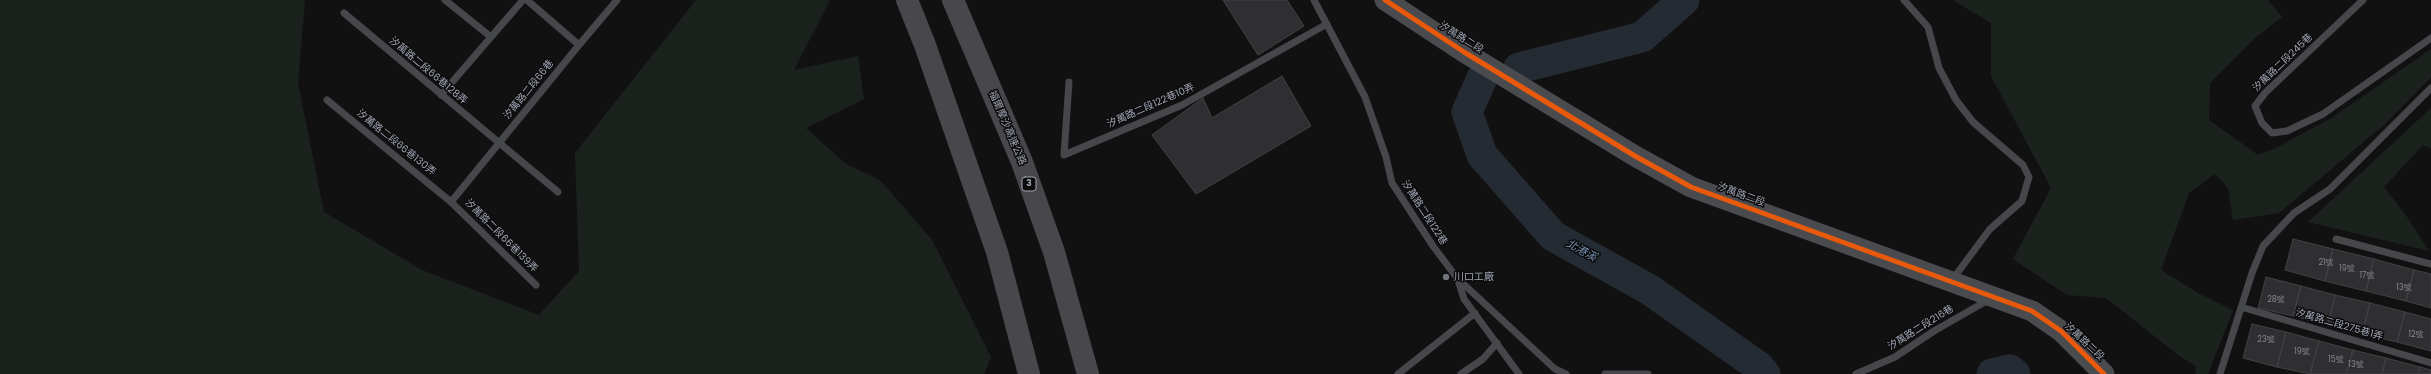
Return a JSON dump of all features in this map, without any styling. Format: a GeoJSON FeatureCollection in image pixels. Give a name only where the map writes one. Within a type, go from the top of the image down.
{"type":"FeatureCollection","features":[{"type":"Feature","properties":{"kind":"highway"},"geometry":{"type":"LineString","coordinates":[[907,0],[925,45],[997,252],[1029,374]]}},
{"type":"Feature","properties":{"kind":"highway","name":"福爾摩沙高速公路"},"geometry":{"type":"LineString","coordinates":[[953,0],[1025,170],[1054,252],[1088,374]]}},
{"type":"Feature","properties":{"kind":"street","name":"汐萬路二段"},"geometry":{"type":"LineString","coordinates":[[1385,0],[1464,52],[1635,156],[1691,187],[1952,280],[2032,311],[2061,331],[2104,374]]}},
{"type":"Feature","properties":{"kind":"lane"},"geometry":{"type":"LineString","coordinates":[[445,0],[491,37]]}},
{"type":"Feature","properties":{"kind":"lane"},"geometry":{"type":"LineString","coordinates":[[441,95],[523,0]]}},
{"type":"Feature","properties":{"kind":"lane"},"geometry":{"type":"LineString","coordinates":[[527,0],[579,45]]}},
{"type":"Feature","properties":{"kind":"lane","name":"汐萬路二段66巷"},"geometry":{"type":"LineString","coordinates":[[451,202],[617,0]]}},
{"type":"Feature","properties":{"kind":"lane","name":"汐萬路二段122巷"},"geometry":{"type":"LineString","coordinates":[[1314,0],[1365,97],[1386,156],[1392,183],[1433,246],[1457,278],[1555,369],[1566,374]]}},
{"type":"Feature","properties":{"kind":"lane"},"geometry":{"type":"LineString","coordinates":[[1904,0],[1928,27],[1939,68],[1956,100],[1973,122],[2022,165],[2029,177],[2022,201],[1990,229],[1952,280]]}},
{"type":"Feature","properties":{"kind":"lane","name":"汐萬路二段245巷"},"geometry":{"type":"LineString","coordinates":[[2363,0],[2265,93],[2255,106],[2262,123],[2272,133],[2287,131],[2323,114],[2431,38]]}},
{"type":"Feature","properties":{"kind":"lane","name":"汐萬路二段66巷128弄"},"geometry":{"type":"LineString","coordinates":[[344,13],[558,192]]}},
{"type":"Feature","properties":{"kind":"lane","name":"汐萬路二段122巷10弄"},"geometry":{"type":"LineString","coordinates":[[1070,82],[1064,154],[1182,105],[1327,24]]}},
{"type":"Feature","properties":{"kind":"lane"},"geometry":{"type":"LineString","coordinates":[[2220,374],[2241,307],[2263,246],[2294,213],[2330,189],[2431,88]]}},
{"type":"Feature","properties":{"kind":"lane","name":"汐萬路二段66巷130弄"},"geometry":{"type":"LineString","coordinates":[[327,100],[451,202]]}},
{"type":"Feature","properties":{"kind":"lane","name":"汐萬路二段66巷139弄"},"geometry":{"type":"LineString","coordinates":[[451,202],[536,285]]}},
{"type":"Feature","properties":{"kind":"lane"},"geometry":{"type":"LineString","coordinates":[[2336,239],[2431,264]]}},
{"type":"Feature","properties":{"kind":"lane"},"geometry":{"type":"LineString","coordinates":[[1457,278],[1464,299],[1519,374]]}},
{"type":"Feature","properties":{"kind":"lane","name":"汐萬路二段216巷"},"geometry":{"type":"LineString","coordinates":[[1856,374],[1895,357],[1934,331],[1995,296]]}},
{"type":"Feature","properties":{"kind":"lane","name":"汐萬路二段275巷1弄"},"geometry":{"type":"LineString","coordinates":[[2241,307],[2431,363]]}},
{"type":"Feature","properties":{"kind":"lane"},"geometry":{"type":"LineString","coordinates":[[1398,374],[1475,313]]}},
{"type":"Feature","properties":{"kind":"lane"},"geometry":{"type":"LineString","coordinates":[[1461,374],[1482,359],[1497,344]]}},
{"type":"Feature","properties":{"kind":"lane"},"geometry":{"type":"LineString","coordinates":[[1605,374],[1648,374]]}},
{"type":"Feature","properties":{"kind":"shaded area"},"geometry":{"type":"Polygon","coordinates":[[[0,0],[305,0],[298,83],[324,212],[422,270],[539,315],[579,271],[575,153],[696,0],[830,0],[794,70],[858,56],[864,99],[806,128],[846,164],[880,180],[932,240],[991,357],[984,374],[0,374],[0,0]]]}},
{"type":"Feature","properties":{"kind":"shaded area"},"geometry":{"type":"Polygon","coordinates":[[[1953,0],[2268,0],[2282,17],[2254,39],[2210,83],[2209,120],[2258,155],[2276,148],[2333,117],[2431,49],[2431,77],[2385,124],[2279,213],[2233,220],[2228,188],[2215,174],[2189,193],[2161,270],[2198,293],[2233,310],[2208,374],[2195,374],[2196,366],[2182,358],[2106,298],[2067,295],[2013,259],[2051,188],[1991,76],[1991,23],[1953,0]]]}},
{"type":"Feature","properties":{"kind":"shaded area"},"geometry":{"type":"Polygon","coordinates":[[[2431,108],[2431,149],[2423,145],[2384,187],[2407,217],[2429,251],[2308,222],[2431,108]]]}},
{"type":"Feature","properties":{"kind":"building"},"geometry":{"type":"Polygon","coordinates":[[[1223,0],[1287,0],[1304,26],[1258,55],[1223,0]]]}},
{"type":"Feature","properties":{"kind":"building"},"geometry":{"type":"Polygon","coordinates":[[[1282,76],[1311,126],[1196,194],[1152,135],[1203,98],[1212,118],[1282,76]]]}},
{"type":"Feature","properties":{"kind":"building"},"geometry":{"type":"Polygon","coordinates":[[[2293,239],[2333,249],[2325,281],[2285,270],[2293,239]]]}},
{"type":"Feature","properties":{"kind":"building"},"geometry":{"type":"Polygon","coordinates":[[[2333,249],[2374,259],[2366,291],[2325,281],[2333,249]]]}},
{"type":"Feature","properties":{"kind":"building"},"geometry":{"type":"Polygon","coordinates":[[[2374,259],[2414,270],[2406,301],[2366,291],[2374,259]]]}},
{"type":"Feature","properties":{"kind":"building"},"geometry":{"type":"Polygon","coordinates":[[[2414,270],[2431,274],[2431,308],[2406,301],[2414,270]]]}},
{"type":"Feature","properties":{"kind":"building"},"geometry":{"type":"Polygon","coordinates":[[[2266,277],[2301,286],[2293,316],[2258,308],[2266,277]]]}},
{"type":"Feature","properties":{"kind":"building"},"geometry":{"type":"Polygon","coordinates":[[[2301,286],[2335,295],[2328,325],[2293,316],[2301,286]]]}},
{"type":"Feature","properties":{"kind":"building"},"geometry":{"type":"Polygon","coordinates":[[[2335,295],[2370,303],[2362,334],[2328,325],[2335,295]]]}},
{"type":"Feature","properties":{"kind":"building"},"geometry":{"type":"Polygon","coordinates":[[[2370,303],[2405,312],[2397,342],[2362,334],[2370,303]]]}},
{"type":"Feature","properties":{"kind":"building"},"geometry":{"type":"Polygon","coordinates":[[[2405,312],[2431,319],[2431,351],[2397,342],[2405,312]]]}},
{"type":"Feature","properties":{"kind":"building"},"geometry":{"type":"Polygon","coordinates":[[[2252,324],[2286,332],[2277,367],[2243,358],[2252,324]]]}},
{"type":"Feature","properties":{"kind":"building"},"geometry":{"type":"Polygon","coordinates":[[[2286,332],[2319,341],[2310,374],[2277,367],[2286,332]]]}},
{"type":"Feature","properties":{"kind":"building"},"geometry":{"type":"Polygon","coordinates":[[[2319,341],[2353,350],[2346,374],[2310,374],[2319,341]]]}},
{"type":"Feature","properties":{"kind":"building"},"geometry":{"type":"Polygon","coordinates":[[[2353,350],[2386,358],[2382,374],[2346,374],[2353,350]]]}},
{"type":"Feature","properties":{"kind":"building"},"geometry":{"type":"Polygon","coordinates":[[[2386,358],[2420,367],[2418,374],[2382,374],[2386,358]]]}},
{"type":"Feature","properties":{"kind":"building"},"geometry":{"type":"Polygon","coordinates":[[[2420,367],[2431,370],[2431,374],[2418,374],[2420,367]]]}},
{"type":"Feature","properties":{"kind":"waterway","name":"北港溪"},"geometry":{"type":"LineString","coordinates":[[1519,68],[1642,37],[1684,0]]}},
{"type":"Feature","properties":{"kind":"waterway","name":"北港溪"},"geometry":{"type":"LineString","coordinates":[[1482,78],[1467,112],[1482,155],[1553,236],[1650,290],[1759,367],[1765,374]]}},
{"type":"Feature","properties":{"kind":"waterway","name":"北港溪"},"geometry":{"type":"LineString","coordinates":[[1992,374],[2010,370],[2015,374]]}},
{"type":"Feature","properties":{"kind":"cycle path"},"geometry":{"type":"LineString","coordinates":[[1385,0],[1464,52],[1635,156],[1691,187],[2032,311],[2061,331],[2104,374]]}},
{"type":"Feature","properties":{"kind":"place","name":"川口工廠"},"geometry":{"type":"Point","coordinates":[1446,277]}}]}
